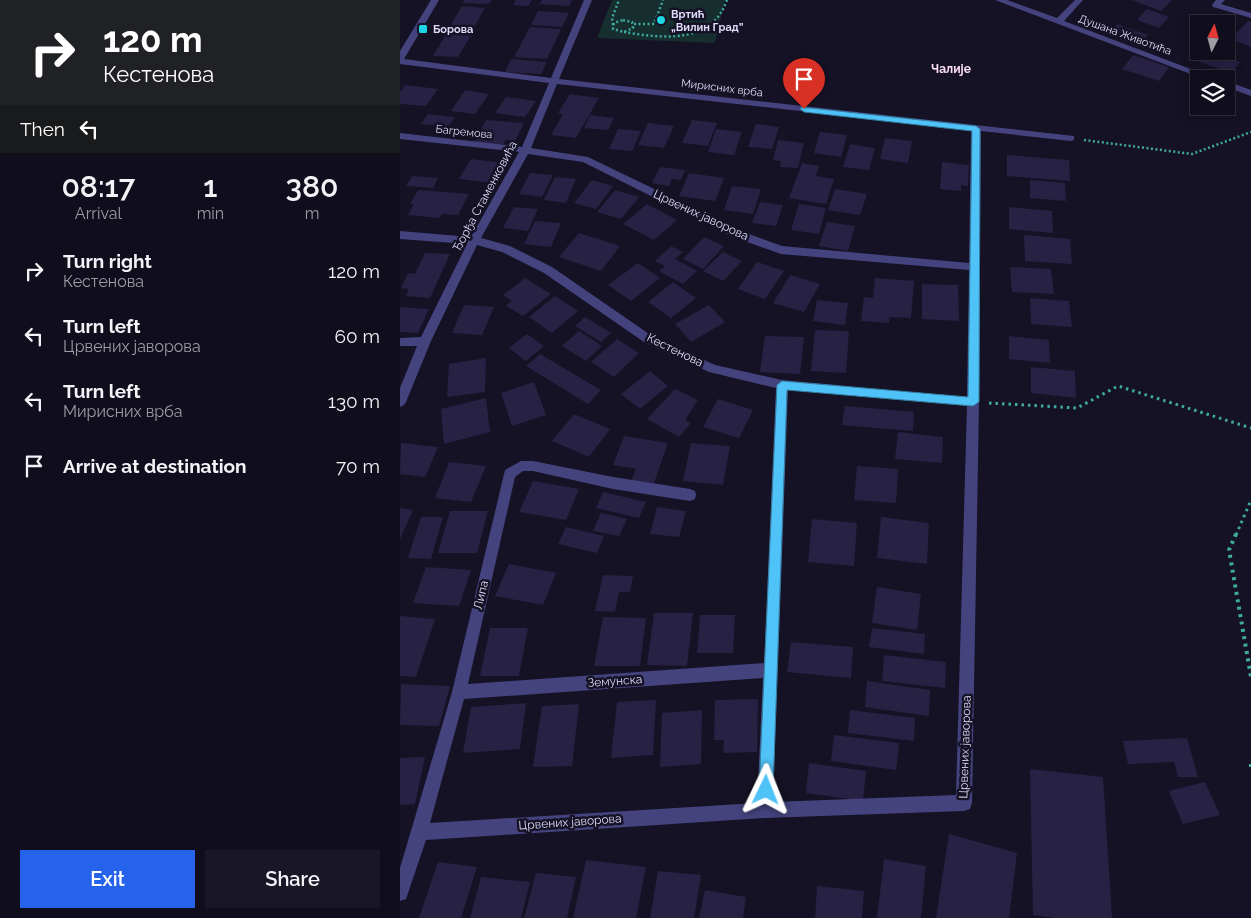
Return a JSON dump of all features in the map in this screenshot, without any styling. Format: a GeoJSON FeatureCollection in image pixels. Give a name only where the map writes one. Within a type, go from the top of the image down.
{"type":"FeatureCollection","features":[{"type":"Feature","properties":{"kind":"street"},"geometry":{"type":"LineString","coordinates":[[400,60],[436,0]]}},
{"type":"Feature","properties":{"kind":"street","name":"Ђорђа Стаменковића"},"geometry":{"type":"LineString","coordinates":[[400,402],[425,341],[474,241],[525,150],[588,0]]}},
{"type":"Feature","properties":{"kind":"street","name":"Душана Животића"},"geometry":{"type":"LineString","coordinates":[[999,0],[1190,71]]}},
{"type":"Feature","properties":{"kind":"street"},"geometry":{"type":"LineString","coordinates":[[1058,22],[1079,0]]}},
{"type":"Feature","properties":{"kind":"street"},"geometry":{"type":"LineString","coordinates":[[1221,0],[1216,5],[1251,16]]}},
{"type":"Feature","properties":{"kind":"street","name":"Мирисних врба"},"geometry":{"type":"LineString","coordinates":[[400,60],[555,81],[1071,138]]}},
{"type":"Feature","properties":{"kind":"street"},"geometry":{"type":"LineString","coordinates":[[1235,87],[1251,93]]}},
{"type":"Feature","properties":{"kind":"street","name":"Црвених јаворова"},"geometry":{"type":"LineString","coordinates":[[420,832],[766,810],[964,803],[973,402],[976,129]]}},
{"type":"Feature","properties":{"kind":"street","name":"Багремова"},"geometry":{"type":"LineString","coordinates":[[400,136],[525,150]]}},
{"type":"Feature","properties":{"kind":"street","name":"Црвених јаворова"},"geometry":{"type":"LineString","coordinates":[[525,150],[584,159],[737,234],[781,250],[974,267]]}},
{"type":"Feature","properties":{"kind":"street","name":"Кестенова"},"geometry":{"type":"LineString","coordinates":[[400,235],[474,241],[506,249],[548,270],[648,339],[713,369],[782,385],[973,402]]}},
{"type":"Feature","properties":{"kind":"street"},"geometry":{"type":"LineString","coordinates":[[400,342],[425,341]]}},
{"type":"Feature","properties":{"kind":"street"},"geometry":{"type":"LineString","coordinates":[[766,810],[782,385]]}},
{"type":"Feature","properties":{"kind":"street","name":"Липа"},"geometry":{"type":"LineString","coordinates":[[400,893],[420,832],[459,692],[509,474],[521,466],[533,466],[614,484],[690,495]]}},
{"type":"Feature","properties":{"kind":"street","name":"Земунска"},"geometry":{"type":"LineString","coordinates":[[459,692],[771,670]]}},
{"type":"Feature","properties":{"kind":"path"},"geometry":{"type":"LineString","coordinates":[[619,0],[612,18],[614,30],[657,36],[692,34],[706,29],[718,20],[723,13],[726,0]]}},
{"type":"Feature","properties":{"kind":"path"},"geometry":{"type":"LineString","coordinates":[[612,25],[623,20],[634,24],[654,24],[662,0]]}},
{"type":"Feature","properties":{"kind":"path"},"geometry":{"type":"LineString","coordinates":[[624,32],[633,28],[634,24]]}},
{"type":"Feature","properties":{"kind":"path"},"geometry":{"type":"LineString","coordinates":[[1071,138],[1192,154],[1251,132]]}},
{"type":"Feature","properties":{"kind":"path"},"geometry":{"type":"LineString","coordinates":[[973,402],[1077,408],[1118,386],[1251,428]]}},
{"type":"Feature","properties":{"kind":"path"},"geometry":{"type":"LineString","coordinates":[[1251,500],[1229,550],[1251,677]]}},
{"type":"Feature","properties":{"kind":"path"},"geometry":{"type":"LineString","coordinates":[[1251,764],[1251,769]]}},
{"type":"Feature","properties":{"kind":"green space","name":"Вртић „Вилин Град”"},"geometry":{"type":"Polygon","coordinates":[[[612,0],[725,0],[715,43],[597,38],[612,0]]]}},
{"type":"Feature","properties":{"kind":"building"},"geometry":{"type":"Polygon","coordinates":[[[464,0],[492,0],[489,4],[463,3],[464,0]]]}},
{"type":"Feature","properties":{"kind":"building"},"geometry":{"type":"Polygon","coordinates":[[[516,0],[532,0],[528,6],[513,5],[516,0]]]}},
{"type":"Feature","properties":{"kind":"building"},"geometry":{"type":"Polygon","coordinates":[[[542,0],[572,0],[569,6],[539,4],[542,0]]]}},
{"type":"Feature","properties":{"kind":"building"},"geometry":{"type":"Polygon","coordinates":[[[1132,0],[1172,0],[1161,11],[1132,0]]]}},
{"type":"Feature","properties":{"kind":"building"},"geometry":{"type":"Polygon","coordinates":[[[462,6],[485,8],[473,29],[449,28],[462,6]]]}},
{"type":"Feature","properties":{"kind":"building"},"geometry":{"type":"Polygon","coordinates":[[[1147,9],[1169,17],[1159,28],[1137,20],[1147,9]]]}},
{"type":"Feature","properties":{"kind":"building"},"geometry":{"type":"Polygon","coordinates":[[[538,11],[569,13],[562,27],[531,25],[538,11]]]}},
{"type":"Feature","properties":{"kind":"building"},"geometry":{"type":"Polygon","coordinates":[[[1248,21],[1251,22],[1251,47],[1235,41],[1235,35],[1248,21]]]}},
{"type":"Feature","properties":{"kind":"building"},"geometry":{"type":"Polygon","coordinates":[[[1117,24],[1148,35],[1138,46],[1108,35],[1117,24]]]}},
{"type":"Feature","properties":{"kind":"building"},"geometry":{"type":"Polygon","coordinates":[[[530,27],[561,29],[547,59],[514,57],[530,27]]]}},
{"type":"Feature","properties":{"kind":"building"},"geometry":{"type":"Polygon","coordinates":[[[446,34],[471,35],[458,57],[433,56],[446,34]]]}},
{"type":"Feature","properties":{"kind":"building"},"geometry":{"type":"Polygon","coordinates":[[[1133,55],[1169,67],[1159,81],[1122,69],[1133,55]]]}},
{"type":"Feature","properties":{"kind":"building"},"geometry":{"type":"Polygon","coordinates":[[[511,59],[547,62],[541,74],[505,72],[511,59]]]}},
{"type":"Feature","properties":{"kind":"building"},"geometry":{"type":"Polygon","coordinates":[[[1234,60],[1240,62],[1233,70],[1222,70],[1197,61],[1234,60]]]}},
{"type":"Feature","properties":{"kind":"building"},"geometry":{"type":"Polygon","coordinates":[[[405,85],[438,89],[426,106],[400,104],[400,92],[405,85]]]}},
{"type":"Feature","properties":{"kind":"building"},"geometry":{"type":"Polygon","coordinates":[[[465,90],[489,94],[475,114],[451,111],[465,90]]]}},
{"type":"Feature","properties":{"kind":"building"},"geometry":{"type":"Polygon","coordinates":[[[570,94],[599,98],[576,138],[551,135],[563,114],[558,113],[570,94]]]}},
{"type":"Feature","properties":{"kind":"building"},"geometry":{"type":"Polygon","coordinates":[[[506,97],[536,101],[525,117],[495,113],[506,97]]]}},
{"type":"Feature","properties":{"kind":"building"},"geometry":{"type":"Polygon","coordinates":[[[428,114],[455,117],[448,126],[421,124],[428,114]]]}},
{"type":"Feature","properties":{"kind":"building"},"geometry":{"type":"Polygon","coordinates":[[[590,115],[614,118],[608,130],[584,128],[590,115]]]}},
{"type":"Feature","properties":{"kind":"building"},"geometry":{"type":"Polygon","coordinates":[[[486,120],[524,123],[515,141],[506,140],[503,145],[474,143],[486,120]]]}},
{"type":"Feature","properties":{"kind":"building"},"geometry":{"type":"Polygon","coordinates":[[[692,120],[717,123],[708,146],[682,143],[692,120]]]}},
{"type":"Feature","properties":{"kind":"building"},"geometry":{"type":"Polygon","coordinates":[[[648,123],[674,126],[664,148],[638,145],[648,123]]]}},
{"type":"Feature","properties":{"kind":"building"},"geometry":{"type":"Polygon","coordinates":[[[756,124],[779,127],[772,149],[748,147],[756,124]]]}},
{"type":"Feature","properties":{"kind":"building"},"geometry":{"type":"Polygon","coordinates":[[[618,129],[641,131],[632,151],[609,149],[618,129]]]}},
{"type":"Feature","properties":{"kind":"building"},"geometry":{"type":"Polygon","coordinates":[[[716,129],[742,132],[734,155],[708,152],[716,129]]]}},
{"type":"Feature","properties":{"kind":"building"},"geometry":{"type":"Polygon","coordinates":[[[820,132],[847,135],[841,157],[814,153],[820,132]]]}},
{"type":"Feature","properties":{"kind":"building"},"geometry":{"type":"Polygon","coordinates":[[[885,138],[912,141],[908,163],[880,159],[885,138]]]}},
{"type":"Feature","properties":{"kind":"building"},"geometry":{"type":"Polygon","coordinates":[[[778,140],[804,143],[798,168],[780,167],[781,161],[773,160],[778,140]]]}},
{"type":"Feature","properties":{"kind":"building"},"geometry":{"type":"Polygon","coordinates":[[[850,144],[875,148],[869,170],[843,167],[850,144]]]}},
{"type":"Feature","properties":{"kind":"building"},"geometry":{"type":"Polygon","coordinates":[[[1007,155],[1069,160],[1070,181],[1007,176],[1007,155]]]}},
{"type":"Feature","properties":{"kind":"building"},"geometry":{"type":"Polygon","coordinates":[[[471,159],[504,163],[493,183],[459,179],[471,159]]]}},
{"type":"Feature","properties":{"kind":"building"},"geometry":{"type":"Polygon","coordinates":[[[942,162],[969,165],[968,186],[961,185],[961,191],[940,189],[942,162]]]}},
{"type":"Feature","properties":{"kind":"building"},"geometry":{"type":"Polygon","coordinates":[[[802,163],[819,166],[816,176],[834,179],[826,204],[789,198],[802,163]]]}},
{"type":"Feature","properties":{"kind":"building"},"geometry":{"type":"Polygon","coordinates":[[[660,167],[685,170],[681,180],[672,179],[669,186],[652,183],[660,167]]]}},
{"type":"Feature","properties":{"kind":"building"},"geometry":{"type":"Polygon","coordinates":[[[530,173],[553,175],[542,197],[519,194],[530,173]]]}},
{"type":"Feature","properties":{"kind":"building"},"geometry":{"type":"Polygon","coordinates":[[[689,173],[724,178],[715,201],[679,196],[689,173]]]}},
{"type":"Feature","properties":{"kind":"building"},"geometry":{"type":"Polygon","coordinates":[[[412,176],[438,178],[433,188],[406,186],[412,176]]]}},
{"type":"Feature","properties":{"kind":"building"},"geometry":{"type":"Polygon","coordinates":[[[555,177],[576,179],[566,203],[544,200],[555,177]]]}},
{"type":"Feature","properties":{"kind":"building"},"geometry":{"type":"Polygon","coordinates":[[[592,180],[613,186],[596,209],[574,203],[592,180]]]}},
{"type":"Feature","properties":{"kind":"building"},"geometry":{"type":"Polygon","coordinates":[[[1030,180],[1065,183],[1066,201],[1030,198],[1030,180]]]}},
{"type":"Feature","properties":{"kind":"building"},"geometry":{"type":"Polygon","coordinates":[[[732,186],[761,189],[753,214],[724,210],[732,186]]]}},
{"type":"Feature","properties":{"kind":"building"},"geometry":{"type":"Polygon","coordinates":[[[835,189],[867,194],[860,215],[828,210],[835,189]]]}},
{"type":"Feature","properties":{"kind":"building"},"geometry":{"type":"Polygon","coordinates":[[[418,190],[469,194],[458,215],[442,214],[439,218],[408,215],[414,204],[410,204],[418,190]]]}},
{"type":"Feature","properties":{"kind":"building"},"geometry":{"type":"Polygon","coordinates":[[[615,190],[639,197],[621,219],[597,212],[615,190]]]}},
{"type":"Feature","properties":{"kind":"building"},"geometry":{"type":"Polygon","coordinates":[[[760,202],[783,205],[776,226],[752,223],[760,202]]]}},
{"type":"Feature","properties":{"kind":"building"},"geometry":{"type":"Polygon","coordinates":[[[647,204],[677,220],[654,240],[623,224],[647,204]]]}},
{"type":"Feature","properties":{"kind":"building"},"geometry":{"type":"Polygon","coordinates":[[[799,204],[826,208],[819,234],[791,230],[799,204]]]}},
{"type":"Feature","properties":{"kind":"building"},"geometry":{"type":"Polygon","coordinates":[[[514,207],[538,209],[528,231],[503,228],[514,207]]]}},
{"type":"Feature","properties":{"kind":"building"},"geometry":{"type":"Polygon","coordinates":[[[1009,207],[1052,211],[1053,233],[1009,229],[1009,207]]]}},
{"type":"Feature","properties":{"kind":"building"},"geometry":{"type":"Polygon","coordinates":[[[535,221],[561,223],[551,247],[524,244],[535,221]]]}},
{"type":"Feature","properties":{"kind":"building"},"geometry":{"type":"Polygon","coordinates":[[[827,222],[855,226],[848,251],[819,246],[827,222]]]}},
{"type":"Feature","properties":{"kind":"building"},"geometry":{"type":"Polygon","coordinates":[[[579,233],[620,246],[601,271],[559,257],[579,233]]]}},
{"type":"Feature","properties":{"kind":"building"},"geometry":{"type":"Polygon","coordinates":[[[1024,235],[1070,239],[1072,264],[1025,261],[1024,235]]]}},
{"type":"Feature","properties":{"kind":"building"},"geometry":{"type":"Polygon","coordinates":[[[704,237],[724,246],[703,269],[683,259],[704,237]]]}},
{"type":"Feature","properties":{"kind":"building"},"geometry":{"type":"Polygon","coordinates":[[[671,246],[683,252],[675,259],[697,271],[683,284],[659,271],[665,266],[655,261],[671,246]]]}},
{"type":"Feature","properties":{"kind":"building"},"geometry":{"type":"Polygon","coordinates":[[[723,252],[742,261],[723,281],[703,271],[723,252]]]}},
{"type":"Feature","properties":{"kind":"building"},"geometry":{"type":"Polygon","coordinates":[[[425,253],[450,254],[430,298],[406,296],[409,289],[401,288],[408,273],[415,274],[425,253]]]}},
{"type":"Feature","properties":{"kind":"building"},"geometry":{"type":"Polygon","coordinates":[[[757,262],[784,271],[765,299],[738,289],[757,262]]]}},
{"type":"Feature","properties":{"kind":"building"},"geometry":{"type":"Polygon","coordinates":[[[638,263],[660,278],[631,301],[608,285],[638,263]]]}},
{"type":"Feature","properties":{"kind":"building"},"geometry":{"type":"Polygon","coordinates":[[[1010,267],[1051,269],[1054,294],[1012,292],[1010,267]]]}},
{"type":"Feature","properties":{"kind":"building"},"geometry":{"type":"Polygon","coordinates":[[[790,275],[820,284],[804,312],[773,303],[790,275]]]}},
{"type":"Feature","properties":{"kind":"building"},"geometry":{"type":"Polygon","coordinates":[[[525,278],[551,294],[523,316],[506,306],[512,301],[503,295],[525,278]]]}},
{"type":"Feature","properties":{"kind":"building"},"geometry":{"type":"Polygon","coordinates":[[[875,278],[914,281],[911,318],[890,317],[889,323],[861,321],[864,297],[873,298],[875,278]]]}},
{"type":"Feature","properties":{"kind":"building"},"geometry":{"type":"Polygon","coordinates":[[[673,282],[696,298],[671,318],[648,302],[673,282]]]}},
{"type":"Feature","properties":{"kind":"building"},"geometry":{"type":"Polygon","coordinates":[[[922,284],[958,285],[959,321],[922,319],[922,284]]]}},
{"type":"Feature","properties":{"kind":"building"},"geometry":{"type":"Polygon","coordinates":[[[555,296],[578,311],[552,333],[529,317],[555,296]]]}},
{"type":"Feature","properties":{"kind":"building"},"geometry":{"type":"Polygon","coordinates":[[[1030,298],[1069,301],[1072,327],[1031,324],[1030,298]]]}},
{"type":"Feature","properties":{"kind":"building"},"geometry":{"type":"Polygon","coordinates":[[[817,300],[848,303],[845,325],[813,321],[817,300]]]}},
{"type":"Feature","properties":{"kind":"building"},"geometry":{"type":"Polygon","coordinates":[[[464,305],[494,307],[482,335],[452,333],[464,305]]]}},
{"type":"Feature","properties":{"kind":"building"},"geometry":{"type":"Polygon","coordinates":[[[709,305],[725,322],[691,342],[675,324],[709,305]]]}},
{"type":"Feature","properties":{"kind":"building"},"geometry":{"type":"Polygon","coordinates":[[[400,307],[429,309],[418,333],[400,332],[400,307]]]}},
{"type":"Feature","properties":{"kind":"building"},"geometry":{"type":"Polygon","coordinates":[[[585,317],[611,333],[601,342],[575,326],[585,317]]]}},
{"type":"Feature","properties":{"kind":"building"},"geometry":{"type":"Polygon","coordinates":[[[815,330],[849,331],[846,373],[811,371],[815,330]]]}},
{"type":"Feature","properties":{"kind":"building"},"geometry":{"type":"Polygon","coordinates":[[[579,331],[602,346],[586,361],[562,346],[579,331]]]}},
{"type":"Feature","properties":{"kind":"building"},"geometry":{"type":"Polygon","coordinates":[[[527,334],[544,346],[526,361],[509,348],[527,334]]]}},
{"type":"Feature","properties":{"kind":"building"},"geometry":{"type":"Polygon","coordinates":[[[765,336],[804,337],[800,374],[760,372],[765,336]]]}},
{"type":"Feature","properties":{"kind":"building"},"geometry":{"type":"Polygon","coordinates":[[[1009,336],[1049,340],[1050,363],[1009,359],[1009,336]]]}},
{"type":"Feature","properties":{"kind":"building"},"geometry":{"type":"Polygon","coordinates":[[[617,339],[639,353],[614,377],[591,362],[617,339]]]}},
{"type":"Feature","properties":{"kind":"building"},"geometry":{"type":"Polygon","coordinates":[[[540,354],[601,390],[588,404],[526,366],[540,354]]]}},
{"type":"Feature","properties":{"kind":"building"},"geometry":{"type":"Polygon","coordinates":[[[486,358],[485,392],[447,397],[449,364],[486,358]]]}},
{"type":"Feature","properties":{"kind":"building"},"geometry":{"type":"Polygon","coordinates":[[[1031,367],[1075,371],[1076,398],[1031,393],[1031,367]]]}},
{"type":"Feature","properties":{"kind":"building"},"geometry":{"type":"Polygon","coordinates":[[[650,371],[668,386],[640,409],[621,394],[650,371]]]}},
{"type":"Feature","properties":{"kind":"building"},"geometry":{"type":"Polygon","coordinates":[[[534,382],[546,415],[512,426],[501,393],[534,382]]]}},
{"type":"Feature","properties":{"kind":"building"},"geometry":{"type":"Polygon","coordinates":[[[675,389],[698,400],[685,420],[691,423],[679,437],[647,419],[675,389]]]}},
{"type":"Feature","properties":{"kind":"building"},"geometry":{"type":"Polygon","coordinates":[[[486,398],[490,432],[444,444],[441,409],[486,398]]]}},
{"type":"Feature","properties":{"kind":"building"},"geometry":{"type":"Polygon","coordinates":[[[718,399],[753,410],[739,438],[703,427],[718,399]]]}},
{"type":"Feature","properties":{"kind":"building"},"geometry":{"type":"Polygon","coordinates":[[[845,406],[914,412],[913,431],[842,425],[845,406]]]}},
{"type":"Feature","properties":{"kind":"building"},"geometry":{"type":"Polygon","coordinates":[[[574,414],[610,429],[589,457],[552,441],[574,414]]]}},
{"type":"Feature","properties":{"kind":"building"},"geometry":{"type":"Polygon","coordinates":[[[898,432],[943,437],[942,463],[895,459],[898,432]]]}},
{"type":"Feature","properties":{"kind":"building"},"geometry":{"type":"Polygon","coordinates":[[[624,436],[668,443],[653,486],[631,482],[636,469],[613,465],[624,436]]]}},
{"type":"Feature","properties":{"kind":"building"},"geometry":{"type":"Polygon","coordinates":[[[401,443],[438,447],[425,477],[400,474],[401,443]]]}},
{"type":"Feature","properties":{"kind":"building"},"geometry":{"type":"Polygon","coordinates":[[[691,443],[730,446],[723,485],[683,481],[691,443]]]}},
{"type":"Feature","properties":{"kind":"building"},"geometry":{"type":"Polygon","coordinates":[[[449,462],[486,466],[471,502],[435,498],[449,462]]]}},
{"type":"Feature","properties":{"kind":"building"},"geometry":{"type":"Polygon","coordinates":[[[857,466],[898,469],[896,503],[854,500],[857,466]]]}},
{"type":"Feature","properties":{"kind":"building"},"geometry":{"type":"Polygon","coordinates":[[[533,481],[579,489],[566,520],[519,512],[533,481]]]}},
{"type":"Feature","properties":{"kind":"building"},"geometry":{"type":"Polygon","coordinates":[[[603,492],[646,502],[639,518],[596,508],[603,492]]]}},
{"type":"Feature","properties":{"kind":"building"},"geometry":{"type":"Polygon","coordinates":[[[657,507],[686,511],[679,537],[650,534],[657,507]]]}},
{"type":"Feature","properties":{"kind":"building"},"geometry":{"type":"Polygon","coordinates":[[[400,508],[413,510],[400,539],[400,508]]]}},
{"type":"Feature","properties":{"kind":"building"},"geometry":{"type":"Polygon","coordinates":[[[450,511],[488,511],[477,553],[438,553],[450,511]]]}},
{"type":"Feature","properties":{"kind":"building"},"geometry":{"type":"Polygon","coordinates":[[[601,513],[627,519],[619,536],[593,531],[601,513]]]}},
{"type":"Feature","properties":{"kind":"building"},"geometry":{"type":"Polygon","coordinates":[[[421,517],[443,517],[431,559],[408,558],[421,517]]]}},
{"type":"Feature","properties":{"kind":"building"},"geometry":{"type":"Polygon","coordinates":[[[881,517],[929,523],[927,564],[877,558],[881,517]]]}},
{"type":"Feature","properties":{"kind":"building"},"geometry":{"type":"Polygon","coordinates":[[[812,519],[857,523],[854,566],[808,562],[812,519]]]}},
{"type":"Feature","properties":{"kind":"building"},"geometry":{"type":"Polygon","coordinates":[[[566,527],[604,536],[597,553],[558,544],[566,527]]]}},
{"type":"Feature","properties":{"kind":"building"},"geometry":{"type":"Polygon","coordinates":[[[509,564],[556,573],[543,605],[495,596],[509,564]]]}},
{"type":"Feature","properties":{"kind":"building"},"geometry":{"type":"Polygon","coordinates":[[[426,567],[471,570],[459,606],[413,603],[426,567]]]}},
{"type":"Feature","properties":{"kind":"building"},"geometry":{"type":"Polygon","coordinates":[[[603,575],[633,576],[630,592],[619,592],[615,612],[595,611],[603,575]]]}},
{"type":"Feature","properties":{"kind":"building"},"geometry":{"type":"Polygon","coordinates":[[[877,587],[921,594],[917,630],[872,623],[877,587]]]}},
{"type":"Feature","properties":{"kind":"building"},"geometry":{"type":"Polygon","coordinates":[[[654,613],[693,613],[687,666],[647,665],[654,613]]]}},
{"type":"Feature","properties":{"kind":"building"},"geometry":{"type":"Polygon","coordinates":[[[700,615],[735,615],[733,653],[697,653],[700,615]]]}},
{"type":"Feature","properties":{"kind":"building"},"geometry":{"type":"Polygon","coordinates":[[[400,616],[435,619],[416,677],[400,676],[400,616]]]}},
{"type":"Feature","properties":{"kind":"building"},"geometry":{"type":"Polygon","coordinates":[[[603,617],[646,618],[640,666],[594,666],[603,617]]]}},
{"type":"Feature","properties":{"kind":"building"},"geometry":{"type":"Polygon","coordinates":[[[490,628],[528,628],[519,676],[480,676],[490,628]]]}},
{"type":"Feature","properties":{"kind":"building"},"geometry":{"type":"Polygon","coordinates":[[[872,628],[925,634],[924,654],[869,647],[872,628]]]}},
{"type":"Feature","properties":{"kind":"building"},"geometry":{"type":"Polygon","coordinates":[[[791,642],[853,647],[851,678],[787,672],[791,642]]]}},
{"type":"Feature","properties":{"kind":"building"},"geometry":{"type":"Polygon","coordinates":[[[884,655],[946,662],[945,688],[882,681],[884,655]]]}},
{"type":"Feature","properties":{"kind":"building"},"geometry":{"type":"Polygon","coordinates":[[[867,681],[930,690],[929,716],[865,707],[867,681]]]}},
{"type":"Feature","properties":{"kind":"building"},"geometry":{"type":"Polygon","coordinates":[[[401,684],[450,686],[439,726],[400,725],[401,684]]]}},
{"type":"Feature","properties":{"kind":"building"},"geometry":{"type":"Polygon","coordinates":[[[758,699],[757,752],[723,753],[724,740],[714,740],[715,700],[758,699]]]}},
{"type":"Feature","properties":{"kind":"building"},"geometry":{"type":"Polygon","coordinates":[[[656,700],[653,755],[611,758],[617,702],[656,700]]]}},
{"type":"Feature","properties":{"kind":"building"},"geometry":{"type":"Polygon","coordinates":[[[526,703],[520,749],[463,753],[471,707],[526,703]]]}},
{"type":"Feature","properties":{"kind":"building"},"geometry":{"type":"Polygon","coordinates":[[[579,704],[572,766],[533,767],[542,706],[579,704]]]}},
{"type":"Feature","properties":{"kind":"building"},"geometry":{"type":"Polygon","coordinates":[[[702,710],[701,764],[660,767],[662,713],[702,710]]]}},
{"type":"Feature","properties":{"kind":"building"},"geometry":{"type":"Polygon","coordinates":[[[850,710],[915,718],[914,741],[848,733],[850,710]]]}},
{"type":"Feature","properties":{"kind":"building"},"geometry":{"type":"Polygon","coordinates":[[[834,735],[899,743],[896,770],[831,761],[834,735]]]}},
{"type":"Feature","properties":{"kind":"building"},"geometry":{"type":"Polygon","coordinates":[[[1187,738],[1198,777],[1178,777],[1174,762],[1128,764],[1123,741],[1187,738]]]}},
{"type":"Feature","properties":{"kind":"building"},"geometry":{"type":"Polygon","coordinates":[[[425,757],[415,804],[400,805],[400,758],[425,757]]]}},
{"type":"Feature","properties":{"kind":"building"},"geometry":{"type":"Polygon","coordinates":[[[809,763],[866,771],[863,801],[806,793],[809,763]]]}},
{"type":"Feature","properties":{"kind":"building"},"geometry":{"type":"Polygon","coordinates":[[[1030,769],[1103,777],[1112,918],[1055,918],[1033,915],[1030,769]]]}},
{"type":"Feature","properties":{"kind":"building"},"geometry":{"type":"Polygon","coordinates":[[[1205,782],[1220,815],[1183,824],[1169,791],[1205,782]]]}},
{"type":"Feature","properties":{"kind":"building"},"geometry":{"type":"Polygon","coordinates":[[[949,834],[1017,853],[1009,918],[936,918],[949,834]]]}},
{"type":"Feature","properties":{"kind":"building"},"geometry":{"type":"Polygon","coordinates":[[[884,859],[926,866],[921,918],[877,918],[884,859]]]}},
{"type":"Feature","properties":{"kind":"building"},"geometry":{"type":"Polygon","coordinates":[[[586,860],[646,867],[636,918],[573,918],[586,860]]]}},
{"type":"Feature","properties":{"kind":"building"},"geometry":{"type":"Polygon","coordinates":[[[438,862],[477,867],[461,918],[419,918],[438,862]]]}},
{"type":"Feature","properties":{"kind":"building"},"geometry":{"type":"Polygon","coordinates":[[[658,871],[701,875],[694,918],[650,918],[658,871]]]}},
{"type":"Feature","properties":{"kind":"building"},"geometry":{"type":"Polygon","coordinates":[[[536,873],[576,877],[567,918],[524,918],[536,873]]]}},
{"type":"Feature","properties":{"kind":"building"},"geometry":{"type":"Polygon","coordinates":[[[481,877],[530,882],[521,918],[470,918],[481,877]]]}},
{"type":"Feature","properties":{"kind":"building"},"geometry":{"type":"Polygon","coordinates":[[[817,886],[864,891],[862,918],[815,918],[817,886]]]}},
{"type":"Feature","properties":{"kind":"building"},"geometry":{"type":"Polygon","coordinates":[[[705,890],[746,897],[743,918],[699,918],[705,890]]]}},
{"type":"Feature","properties":{"kind":"place","name":"Вртић „Вилин Град”"},"geometry":{"type":"Point","coordinates":[661,20]}},
{"type":"Feature","properties":{"kind":"place","name":"Борова"},"geometry":{"type":"Point","coordinates":[423,29]}},
{"type":"Feature","properties":{"kind":"district","name":"Чалије"},"geometry":{"type":"Point","coordinates":[951,69]}},
{"type":"Feature","properties":{"kind":"route"},"geometry":{"type":"LineString","coordinates":[[766,790],[782,385],[973,402],[976,129],[804,109]]}}]}
